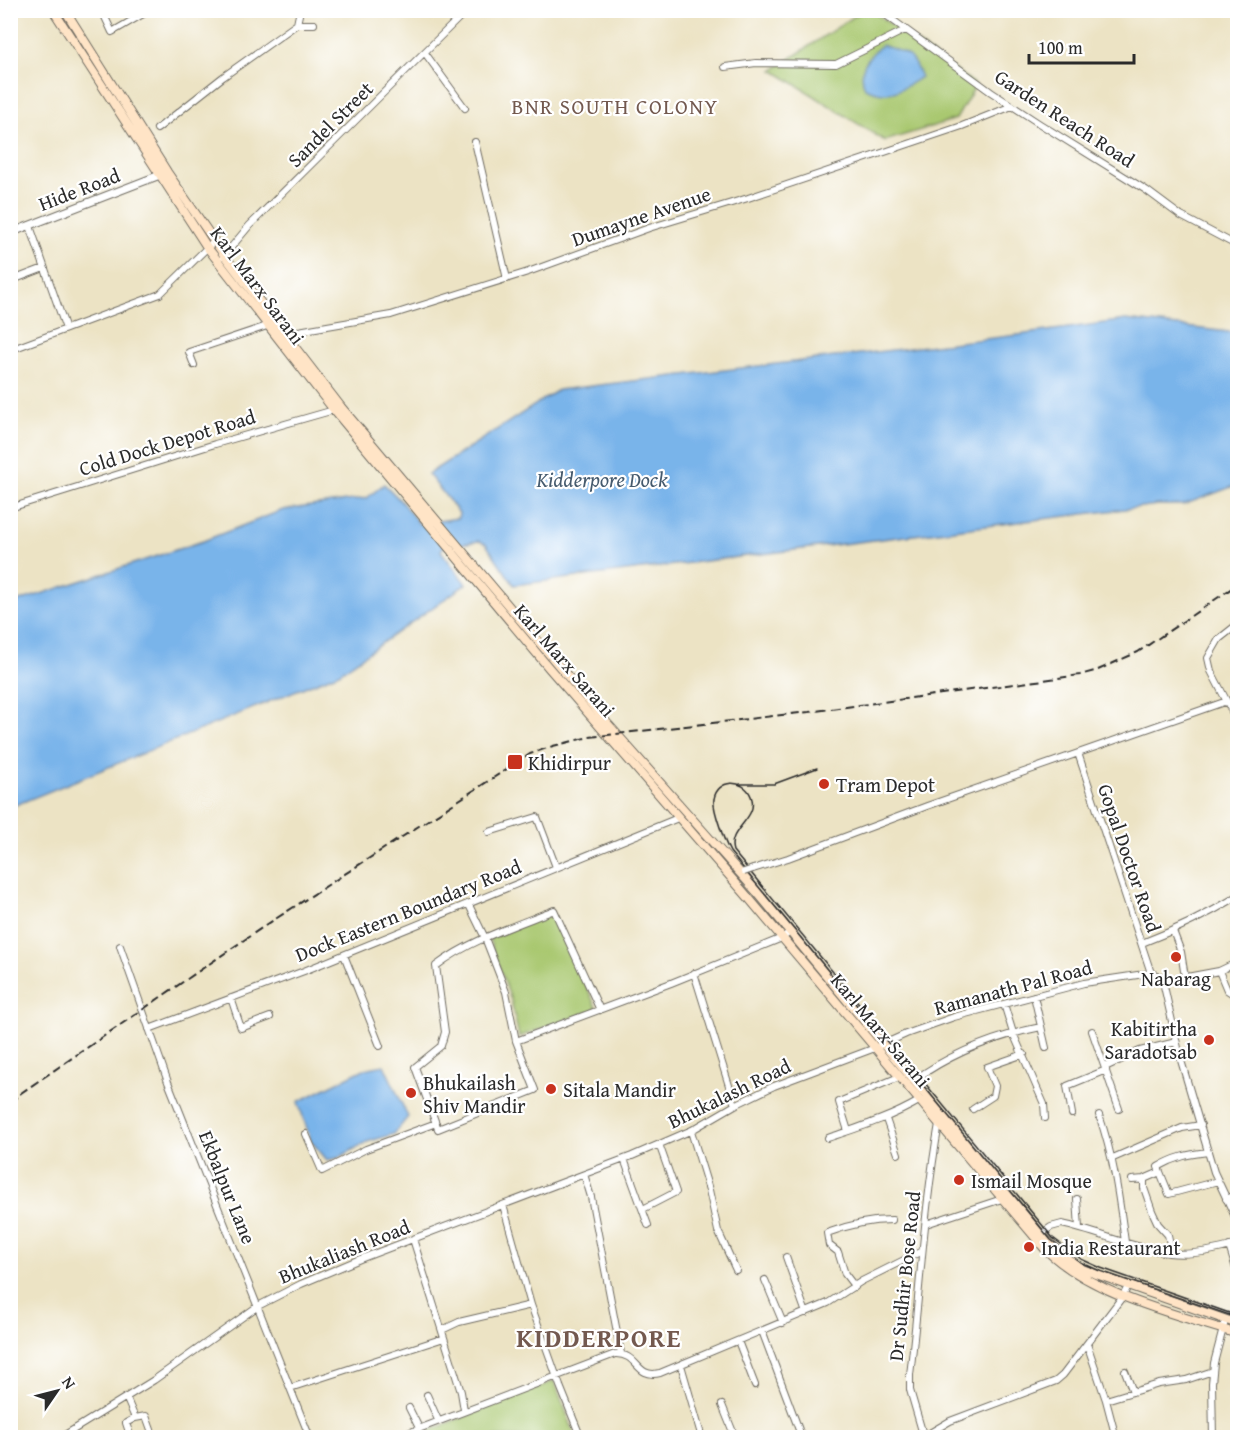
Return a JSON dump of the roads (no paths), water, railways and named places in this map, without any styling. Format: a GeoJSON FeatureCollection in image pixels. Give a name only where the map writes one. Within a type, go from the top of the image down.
{"type":"FeatureCollection","features":[{"type":"Feature","properties":{"kind":"main road","name":"Karl Marx Sarani"},"geometry":{"type":"LineString","coordinates":[[53,10],[99,83],[142,140],[207,247],[272,324],[334,410],[463,558],[678,818],[879,1046],[899,1077],[919,1101],[943,1122],[1056,1260],[1073,1272],[1103,1282],[1128,1286],[1230,1323]]}},
{"type":"Feature","properties":{"kind":"main road"},"geometry":{"type":"LineString","coordinates":[[65,10],[142,140]]}},
{"type":"Feature","properties":{"kind":"main road"},"geometry":{"type":"LineString","coordinates":[[163,173],[272,324]]}},
{"type":"Feature","properties":{"kind":"main road"},"geometry":{"type":"LineString","coordinates":[[279,334],[341,407],[418,505]]}},
{"type":"Feature","properties":{"kind":"main road"},"geometry":{"type":"LineString","coordinates":[[463,558],[607,723],[742,872],[879,1046],[913,1081],[943,1122]]}},
{"type":"Feature","properties":{"kind":"main road"},"geometry":{"type":"LineString","coordinates":[[1103,1282],[1123,1296],[1230,1323],[1238,1334]]}},
{"type":"Feature","properties":{"kind":"street"},"geometry":{"type":"LineString","coordinates":[[99,10],[104,15],[111,32],[150,10]]}},
{"type":"Feature","properties":{"kind":"street"},"geometry":{"type":"LineString","coordinates":[[297,24],[300,10]]}},
{"type":"Feature","properties":{"kind":"street","name":"Sandel Street"},"geometry":{"type":"LineString","coordinates":[[218,262],[249,226],[467,10]]}},
{"type":"Feature","properties":{"kind":"street","name":"Garden Reach Road"},"geometry":{"type":"LineString","coordinates":[[879,10],[1012,106],[1146,190],[1181,216],[1238,246]]}},
{"type":"Feature","properties":{"kind":"street"},"geometry":{"type":"LineString","coordinates":[[157,129],[297,24],[314,24]]}},
{"type":"Feature","properties":{"kind":"street"},"geometry":{"type":"LineString","coordinates":[[725,67],[756,63],[836,64],[905,30]]}},
{"type":"Feature","properties":{"kind":"street"},"geometry":{"type":"LineString","coordinates":[[425,53],[465,108]]}},
{"type":"Feature","properties":{"kind":"street","name":"Dumayne Avenue"},"geometry":{"type":"LineString","coordinates":[[279,334],[391,315],[507,279],[649,228],[748,198],[962,126],[1012,106]]}},
{"type":"Feature","properties":{"kind":"street"},"geometry":{"type":"LineString","coordinates":[[475,142],[507,279]]}},
{"type":"Feature","properties":{"kind":"street","name":"Hide Road"},"geometry":{"type":"LineString","coordinates":[[10,233],[163,173]]}},
{"type":"Feature","properties":{"kind":"street"},"geometry":{"type":"LineString","coordinates":[[30,226],[66,329]]}},
{"type":"Feature","properties":{"kind":"street"},"geometry":{"type":"LineString","coordinates":[[10,350],[160,294],[214,241]]}},
{"type":"Feature","properties":{"kind":"street"},"geometry":{"type":"LineString","coordinates":[[10,281],[44,268]]}},
{"type":"Feature","properties":{"kind":"street"},"geometry":{"type":"LineString","coordinates":[[194,365],[189,352],[272,324]]}},
{"type":"Feature","properties":{"kind":"street","name":"Cold Dock Depot Road"},"geometry":{"type":"LineString","coordinates":[[10,508],[215,444],[334,410]]}},
{"type":"Feature","properties":{"kind":"street"},"geometry":{"type":"LineString","coordinates":[[1238,624],[1220,639],[1208,658],[1211,671],[1238,723]]}},
{"type":"Feature","properties":{"kind":"street"},"geometry":{"type":"LineString","coordinates":[[731,878],[742,872],[788,858],[927,806],[1227,701]]}},
{"type":"Feature","properties":{"kind":"street","name":"Gopal Doctor Road"},"geometry":{"type":"LineString","coordinates":[[1078,753],[1151,973]]}},
{"type":"Feature","properties":{"kind":"street"},"geometry":{"type":"LineString","coordinates":[[489,832],[537,817],[556,867]]}},
{"type":"Feature","properties":{"kind":"street","name":"Dock Eastern Boundary Road"},"geometry":{"type":"LineString","coordinates":[[149,1029],[344,955],[678,818]]}},
{"type":"Feature","properties":{"kind":"street"},"geometry":{"type":"LineString","coordinates":[[1142,943],[1208,915],[1238,896]]}},
{"type":"Feature","properties":{"kind":"street"},"geometry":{"type":"LineString","coordinates":[[469,905],[485,938],[506,992],[516,1041],[535,1090],[438,1129],[415,1067],[441,1046],[446,1032],[436,966],[447,957],[485,938],[554,910],[600,1010]]}},
{"type":"Feature","properties":{"kind":"street"},"geometry":{"type":"LineString","coordinates":[[1173,931],[1181,952],[1185,977]]}},
{"type":"Feature","properties":{"kind":"street"},"geometry":{"type":"LineString","coordinates":[[516,1041],[782,938],[790,932]]}},
{"type":"Feature","properties":{"kind":"street","name":"Ekbalpur Lane"},"geometry":{"type":"LineString","coordinates":[[120,946],[168,1082],[310,1437]]}},
{"type":"Feature","properties":{"kind":"street"},"geometry":{"type":"LineString","coordinates":[[344,955],[380,1046]]}},
{"type":"Feature","properties":{"kind":"street","name":"Ramanath Pal Road"},"geometry":{"type":"LineString","coordinates":[[879,1046],[954,1017],[1084,983],[1151,973],[1171,980],[1219,971],[1238,962]]}},
{"type":"Feature","properties":{"kind":"street"},"geometry":{"type":"LineString","coordinates":[[1219,971],[1227,990],[1238,1002]]}},
{"type":"Feature","properties":{"kind":"street"},"geometry":{"type":"LineString","coordinates":[[694,973],[735,1105]]}},
{"type":"Feature","properties":{"kind":"street"},"geometry":{"type":"LineString","coordinates":[[1163,977],[1176,1041],[1208,1152],[1218,1181],[1238,1223]]}},
{"type":"Feature","properties":{"kind":"street"},"geometry":{"type":"LineString","coordinates":[[1034,996],[1046,1048]]}},
{"type":"Feature","properties":{"kind":"street"},"geometry":{"type":"LineString","coordinates":[[231,998],[241,1028],[270,1017]]}},
{"type":"Feature","properties":{"kind":"street"},"geometry":{"type":"LineString","coordinates":[[1004,1004],[1013,1033],[1044,1104],[1045,1118]]}},
{"type":"Feature","properties":{"kind":"street"},"geometry":{"type":"LineString","coordinates":[[913,1081],[981,1043],[1041,1027]]}},
{"type":"Feature","properties":{"kind":"street"},"geometry":{"type":"LineString","coordinates":[[1092,1031],[1119,1109]]}},
{"type":"Feature","properties":{"kind":"street"},"geometry":{"type":"LineString","coordinates":[[1072,1114],[1067,1086],[1140,1051],[1176,1041]]}},
{"type":"Feature","properties":{"kind":"street","name":"Bhukalash Road"},"geometry":{"type":"LineString","coordinates":[[662,1143],[691,1131],[735,1105],[778,1084],[879,1046]]}},
{"type":"Feature","properties":{"kind":"street"},"geometry":{"type":"LineString","coordinates":[[973,1109],[993,1096],[995,1086],[987,1067],[1023,1054]]}},
{"type":"Feature","properties":{"kind":"street"},"geometry":{"type":"LineString","coordinates":[[848,1131],[839,1102],[899,1077]]}},
{"type":"Feature","properties":{"kind":"street"},"geometry":{"type":"LineString","coordinates":[[828,1138],[886,1119],[919,1101]]}},
{"type":"Feature","properties":{"kind":"street"},"geometry":{"type":"LineString","coordinates":[[1099,1115],[1113,1158],[1125,1242]]}},
{"type":"Feature","properties":{"kind":"street"},"geometry":{"type":"LineString","coordinates":[[886,1119],[898,1154]]}},
{"type":"Feature","properties":{"kind":"street","name":"Dr Sudhir Bose Road"},"geometry":{"type":"LineString","coordinates":[[924,1437],[910,1390],[910,1375],[922,1251],[943,1122]]}},
{"type":"Feature","properties":{"kind":"street"},"geometry":{"type":"LineString","coordinates":[[306,1134],[322,1171],[366,1149],[436,1123]]}},
{"type":"Feature","properties":{"kind":"street"},"geometry":{"type":"LineString","coordinates":[[1113,1158],[1182,1128],[1201,1125]]}},
{"type":"Feature","properties":{"kind":"street"},"geometry":{"type":"LineString","coordinates":[[691,1131],[709,1190],[718,1231],[736,1270]]}},
{"type":"Feature","properties":{"kind":"street"},"geometry":{"type":"LineString","coordinates":[[644,1209],[676,1192],[662,1143]]}},
{"type":"Feature","properties":{"kind":"street","name":"Bhukaliash Road"},"geometry":{"type":"LineString","coordinates":[[60,1437],[154,1380],[258,1306],[301,1284],[662,1143]]}},
{"type":"Feature","properties":{"kind":"street"},"geometry":{"type":"LineString","coordinates":[[1208,1152],[1187,1154],[1158,1167],[1169,1194],[1218,1181]]}},
{"type":"Feature","properties":{"kind":"street"},"geometry":{"type":"LineString","coordinates":[[624,1159],[648,1225]]}},
{"type":"Feature","properties":{"kind":"street"},"geometry":{"type":"LineString","coordinates":[[1132,1180],[1144,1179],[1160,1172]]}},
{"type":"Feature","properties":{"kind":"street"},"geometry":{"type":"LineString","coordinates":[[584,1174],[591,1197],[621,1353],[650,1376],[828,1303],[889,1267],[922,1251]]}},
{"type":"Feature","properties":{"kind":"street"},"geometry":{"type":"LineString","coordinates":[[1144,1179],[1144,1188],[1152,1211],[1158,1224],[1168,1235],[1172,1253]]}},
{"type":"Feature","properties":{"kind":"street"},"geometry":{"type":"LineString","coordinates":[[1226,1199],[1238,1194]]}},
{"type":"Feature","properties":{"kind":"street"},"geometry":{"type":"LineString","coordinates":[[926,1224],[1006,1198]]}},
{"type":"Feature","properties":{"kind":"street"},"geometry":{"type":"LineString","coordinates":[[1077,1199],[1079,1228]]}},
{"type":"Feature","properties":{"kind":"street"},"geometry":{"type":"LineString","coordinates":[[503,1205],[531,1305],[581,1437]]}},
{"type":"Feature","properties":{"kind":"street"},"geometry":{"type":"LineString","coordinates":[[855,1287],[846,1274],[838,1252],[829,1245],[827,1233],[841,1227],[892,1221]]}},
{"type":"Feature","properties":{"kind":"street"},"geometry":{"type":"LineString","coordinates":[[1038,1236],[1051,1227],[1062,1224],[1172,1253],[1199,1252],[1238,1244]]}},
{"type":"Feature","properties":{"kind":"street"},"geometry":{"type":"LineString","coordinates":[[413,1239],[461,1392],[464,1410]]}},
{"type":"Feature","properties":{"kind":"street"},"geometry":{"type":"LineString","coordinates":[[1229,1246],[1238,1275]]}},
{"type":"Feature","properties":{"kind":"street"},"geometry":{"type":"LineString","coordinates":[[786,1257],[806,1313]]}},
{"type":"Feature","properties":{"kind":"street"},"geometry":{"type":"LineString","coordinates":[[765,1280],[783,1323]]}},
{"type":"Feature","properties":{"kind":"street"},"geometry":{"type":"LineString","coordinates":[[1213,1437],[1213,1371],[1230,1323],[1238,1285]]}},
{"type":"Feature","properties":{"kind":"street"},"geometry":{"type":"LineString","coordinates":[[924,1437],[950,1421],[1056,1380],[1087,1344],[1128,1286]]}},
{"type":"Feature","properties":{"kind":"street"},"geometry":{"type":"LineString","coordinates":[[442,1330],[459,1322],[531,1305]]}},
{"type":"Feature","properties":{"kind":"street"},"geometry":{"type":"LineString","coordinates":[[762,1331],[802,1437]]}},
{"type":"Feature","properties":{"kind":"street"},"geometry":{"type":"LineString","coordinates":[[290,1388],[444,1338]]}},
{"type":"Feature","properties":{"kind":"street"},"geometry":{"type":"LineString","coordinates":[[738,1341],[755,1386]]}},
{"type":"Feature","properties":{"kind":"street"},"geometry":{"type":"LineString","coordinates":[[1087,1344],[1116,1437]]}},
{"type":"Feature","properties":{"kind":"street"},"geometry":{"type":"LineString","coordinates":[[395,1437],[608,1355],[621,1353]]}},
{"type":"Feature","properties":{"kind":"street"},"geometry":{"type":"LineString","coordinates":[[681,1365],[702,1437]]}},
{"type":"Feature","properties":{"kind":"street"},"geometry":{"type":"LineString","coordinates":[[1125,1371],[1133,1392]]}},
{"type":"Feature","properties":{"kind":"street"},"geometry":{"type":"LineString","coordinates":[[1106,1401],[1159,1384],[1186,1380],[1213,1371]]}},
{"type":"Feature","properties":{"kind":"street"},"geometry":{"type":"LineString","coordinates":[[427,1395],[438,1420]]}},
{"type":"Feature","properties":{"kind":"street"},"geometry":{"type":"LineString","coordinates":[[126,1397],[135,1418]]}},
{"type":"Feature","properties":{"kind":"street"},"geometry":{"type":"LineString","coordinates":[[722,1405],[735,1437]]}},
{"type":"Feature","properties":{"kind":"street"},"geometry":{"type":"LineString","coordinates":[[409,1408],[420,1428]]}},
{"type":"Feature","properties":{"kind":"street"},"geometry":{"type":"LineString","coordinates":[[131,1437],[126,1423],[146,1416],[154,1437]]}},
{"type":"Feature","properties":{"kind":"water"},"geometry":{"type":"Polygon","coordinates":[[[882,45],[907,55],[914,62],[921,77],[894,92],[881,93],[865,88],[863,69],[872,54],[882,45]]]}},
{"type":"Feature","properties":{"kind":"water","name":"Kidderpore Dock"},"geometry":{"type":"Polygon","coordinates":[[[1126,320],[1237,333],[1237,485],[1183,505],[1158,505],[514,585],[486,544],[479,541],[443,547],[441,551],[466,584],[339,673],[11,807],[10,604],[203,541],[283,510],[367,498],[384,484],[419,524],[458,518],[459,513],[428,474],[558,390],[1126,320]]]}},
{"type":"Feature","properties":{"kind":"water"},"geometry":{"type":"Polygon","coordinates":[[[384,1065],[408,1117],[394,1134],[367,1142],[338,1158],[327,1160],[311,1141],[298,1102],[364,1069],[384,1065]]]}},
{"type":"Feature","properties":{"kind":"tram line"},"geometry":{"type":"LineString","coordinates":[[740,784],[774,784],[817,768]]}},
{"type":"Feature","properties":{"kind":"tram line"},"geometry":{"type":"LineString","coordinates":[[1238,1316],[1101,1268],[1081,1259],[1053,1238],[733,851],[734,836],[747,818],[753,804],[748,790],[743,786],[731,783],[720,788],[714,799],[715,810],[730,852],[1051,1240],[1080,1262],[1100,1271],[1238,1318]]}},
{"type":"Feature","properties":{"kind":"railway"},"geometry":{"type":"LineString","coordinates":[[10,1103],[21,1093],[263,927],[530,754],[589,737],[809,712],[1080,675],[1098,670],[1138,652],[1238,584]]}},
{"type":"Feature","properties":{"kind":"place","name":"Khidirpur"},"geometry":{"type":"Point","coordinates":[515,762]}},
{"type":"Feature","properties":{"kind":"place","name":"Tram Depot"},"geometry":{"type":"Point","coordinates":[824,784]}},
{"type":"Feature","properties":{"kind":"place","name":"Nabarag"},"geometry":{"type":"Point","coordinates":[1176,957]}},
{"type":"Feature","properties":{"kind":"place","name":"Kabitirtha Saradotsab"},"geometry":{"type":"Point","coordinates":[1209,1040]}},
{"type":"Feature","properties":{"kind":"place","name":"Sitala Mandir"},"geometry":{"type":"Point","coordinates":[551,1089]}},
{"type":"Feature","properties":{"kind":"place","name":"Bhukailash Shiv Mandir"},"geometry":{"type":"Point","coordinates":[411,1093]}},
{"type":"Feature","properties":{"kind":"place","name":"Ismail Mosque"},"geometry":{"type":"Point","coordinates":[959,1180]}},
{"type":"Feature","properties":{"kind":"place","name":"India Restaurant"},"geometry":{"type":"Point","coordinates":[1029,1247]}},
{"type":"Feature","properties":{"kind":"district","name":"BNR SOUTH COLONY"},"geometry":{"type":"Point","coordinates":[615,106]}},
{"type":"Feature","properties":{"kind":"district","name":"KIDDERPORE"},"geometry":{"type":"Point","coordinates":[599,1337]}}]}
